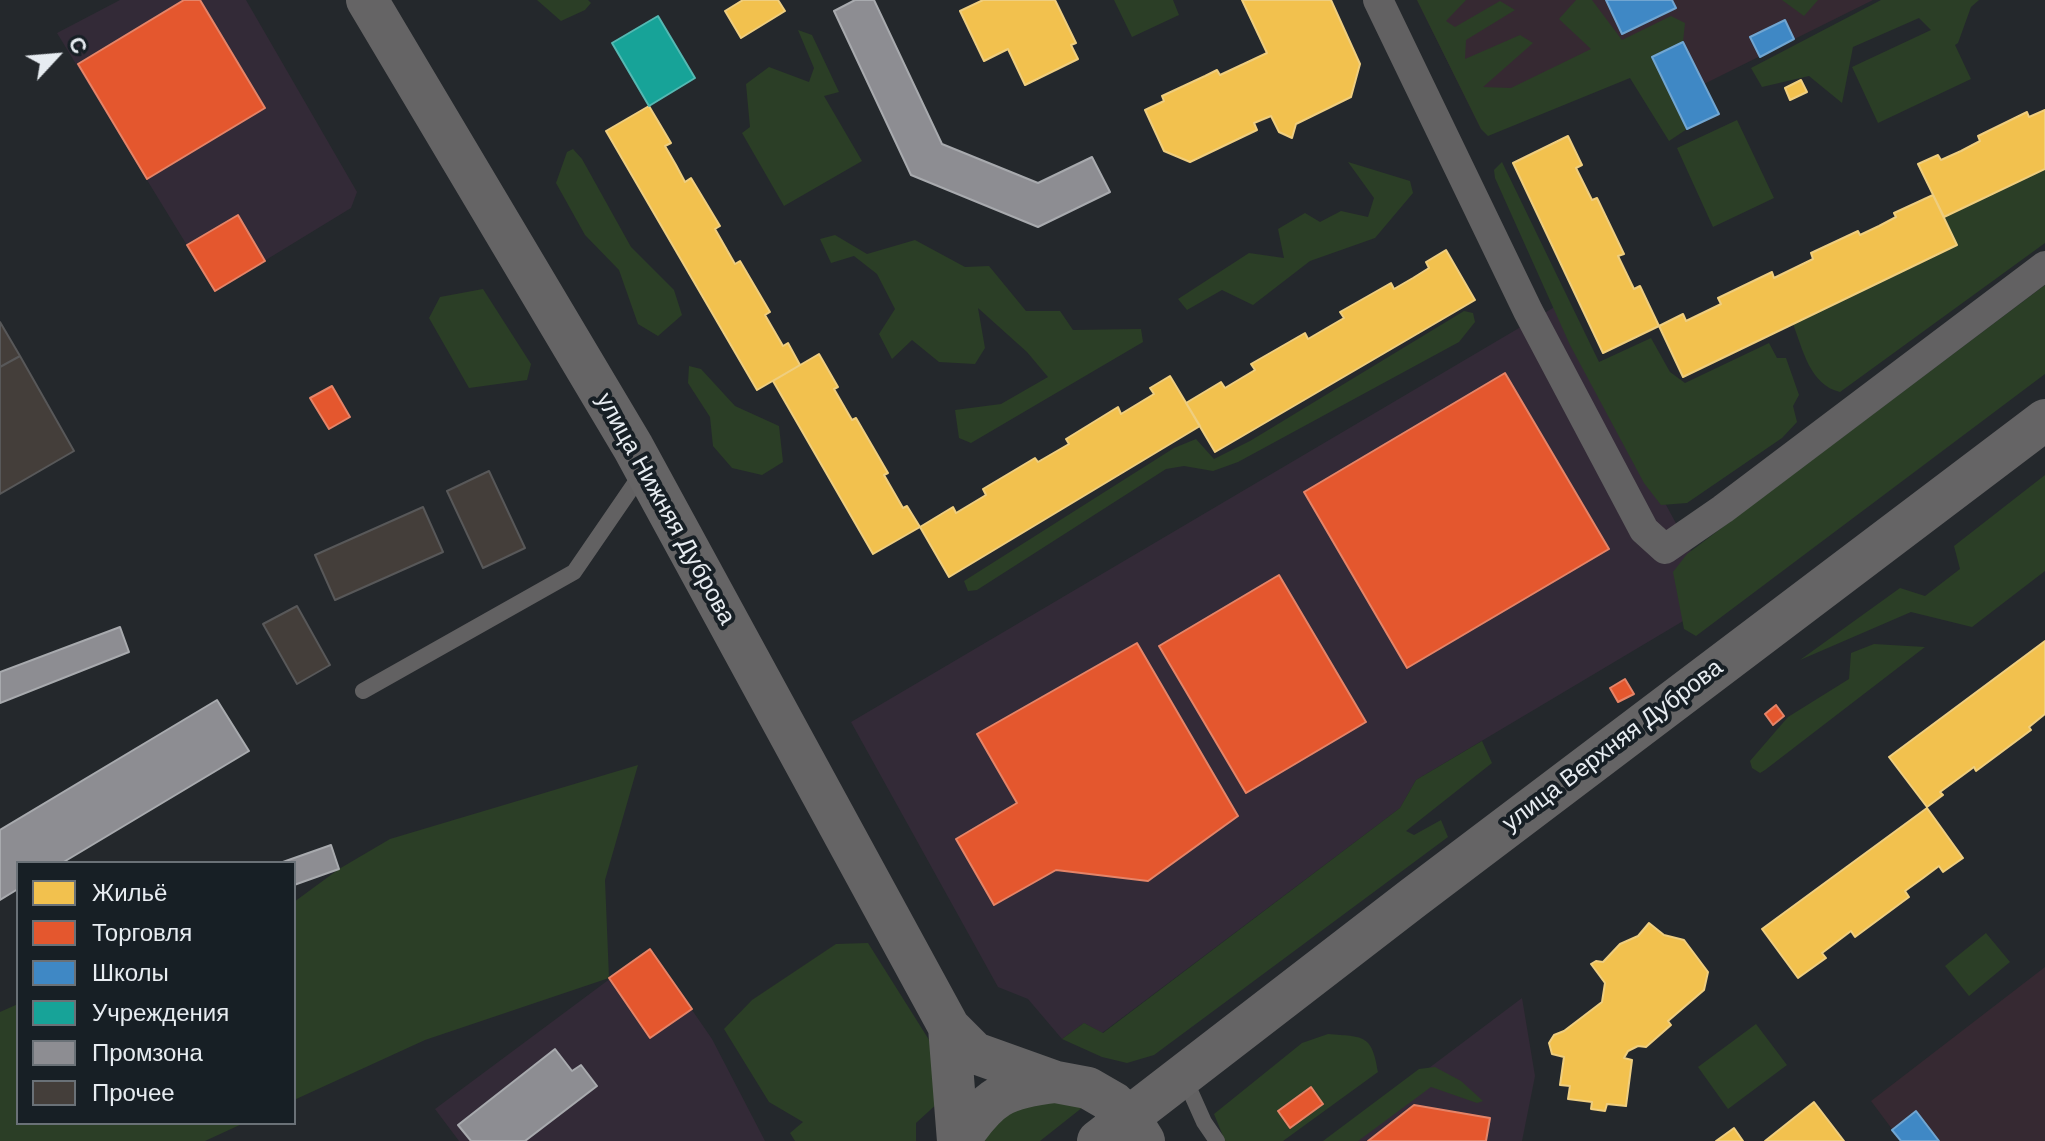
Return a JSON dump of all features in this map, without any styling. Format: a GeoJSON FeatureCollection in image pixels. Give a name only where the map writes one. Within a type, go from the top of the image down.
{"type":"FeatureCollection","features":[{"type":"Feature","properties":{"kind":"street","name":"улица Нижняя Дуброва"},"geometry":{"type":"LineString","coordinates":[[367,0],[645,469],[949,1027],[975,1053],[1072,1085],[1114,1103],[1133,1135]]}},
{"type":"Feature","properties":{"kind":"street"},"geometry":{"type":"LineString","coordinates":[[1378,0],[1528,311],[1644,530],[1665,549],[1723,509],[2045,266]]}},
{"type":"Feature","properties":{"kind":"street","name":"улица Верхняя Дуброва"},"geometry":{"type":"LineString","coordinates":[[959,1141],[977,1114],[991,1101],[1022,1086],[1141,1089],[1162,1084],[1182,1074],[2045,420]]}},
{"type":"Feature","properties":{"kind":"street","name":"улица Нижняя Дуброва"},"geometry":{"type":"LineString","coordinates":[[949,1027],[959,1141]]}},
{"type":"Feature","properties":{"kind":"street","name":"улица Верхняя Дуброва"},"geometry":{"type":"LineString","coordinates":[[1133,1135],[1182,1074]]}},
{"type":"Feature","properties":{"kind":"lane"},"geometry":{"type":"LineString","coordinates":[[363,691],[574,572],[645,469]]}},
{"type":"Feature","properties":{"kind":"lane"},"geometry":{"type":"LineString","coordinates":[[1182,1074],[1204,1122],[1217,1141]]}},
{"type":"Feature","properties":{"kind":"shaded area"},"geometry":{"type":"Polygon","coordinates":[[[120,0],[246,0],[357,192],[351,208],[215,291],[57,33],[120,0]]]}},
{"type":"Feature","properties":{"kind":"shaded area"},"geometry":{"type":"Polygon","coordinates":[[[1417,0],[1873,0],[1704,84],[1677,31],[1481,129],[1417,0]]]}},
{"type":"Feature","properties":{"kind":"shaded area"},"geometry":{"type":"Polygon","coordinates":[[[1558,305],[1712,590],[1705,608],[1416,780],[1400,808],[1102,1033],[1084,1023],[1062,1039],[1028,999],[998,987],[851,722],[1558,305]]]}},
{"type":"Feature","properties":{"kind":"shaded area"},"geometry":{"type":"Polygon","coordinates":[[[650,949],[712,1039],[765,1141],[459,1141],[435,1109],[650,949]]]}},
{"type":"Feature","properties":{"kind":"shaded area"},"geometry":{"type":"Polygon","coordinates":[[[2045,967],[2045,1141],[1901,1141],[1871,1101],[2045,967]]]}},
{"type":"Feature","properties":{"kind":"shaded area"},"geometry":{"type":"Polygon","coordinates":[[[1522,998],[1535,1076],[1522,1141],[1332,1141],[1522,998]]]}},
{"type":"Feature","properties":{"kind":"green space"},"geometry":{"type":"Polygon","coordinates":[[[537,0],[588,0],[591,3],[585,10],[561,21],[537,0]]]}},
{"type":"Feature","properties":{"kind":"green space"},"geometry":{"type":"Polygon","coordinates":[[[1114,0],[1173,0],[1179,15],[1132,37],[1114,0]]]}},
{"type":"Feature","properties":{"kind":"green space"},"geometry":{"type":"Polygon","coordinates":[[[1417,0],[1466,0],[1446,21],[1455,27],[1500,1],[1515,10],[1466,40],[1465,59],[1520,35],[1533,43],[1483,87],[1511,88],[1591,49],[1559,19],[1576,0],[1592,0],[1622,40],[1671,16],[1685,23],[1683,42],[1652,58],[1687,129],[1669,141],[1630,78],[1488,136],[1481,129],[1417,0]]]}},
{"type":"Feature","properties":{"kind":"green space"},"geometry":{"type":"Polygon","coordinates":[[[1782,0],[1818,0],[1804,16],[1782,0]]]}},
{"type":"Feature","properties":{"kind":"green space"},"geometry":{"type":"Polygon","coordinates":[[[1881,0],[1979,0],[1971,7],[1955,45],[1971,79],[1878,123],[1852,67],[1931,30],[1919,18],[1853,47],[1842,103],[1809,76],[1762,87],[1751,68],[1881,0]]]}},
{"type":"Feature","properties":{"kind":"green space"},"geometry":{"type":"Polygon","coordinates":[[[798,30],[812,35],[839,92],[824,96],[862,161],[784,206],[742,133],[750,127],[746,84],[769,67],[809,82],[814,68],[798,30]]]}},
{"type":"Feature","properties":{"kind":"green space"},"geometry":{"type":"Polygon","coordinates":[[[1737,120],[1774,198],[1713,227],[1677,148],[1737,120]]]}},
{"type":"Feature","properties":{"kind":"green space"},"geometry":{"type":"Polygon","coordinates":[[[573,149],[582,159],[631,247],[674,290],[682,315],[658,336],[638,324],[619,270],[585,235],[556,183],[567,152],[573,149]]]}},
{"type":"Feature","properties":{"kind":"green space"},"geometry":{"type":"Polygon","coordinates":[[[1348,162],[1410,181],[1413,193],[1375,238],[1310,261],[1253,305],[1222,290],[1187,310],[1178,299],[1249,253],[1284,258],[1278,229],[1305,213],[1320,222],[1341,211],[1368,217],[1374,198],[1348,162]]]}},
{"type":"Feature","properties":{"kind":"green space"},"geometry":{"type":"Polygon","coordinates":[[[1502,162],[1599,362],[1651,338],[1670,372],[1685,383],[1769,343],[1777,358],[1786,358],[1799,395],[1793,406],[1797,422],[1782,438],[1687,503],[1661,505],[1644,483],[1570,345],[1495,178],[1494,170],[1502,162]]]}},
{"type":"Feature","properties":{"kind":"green space"},"geometry":{"type":"Polygon","coordinates":[[[2045,169],[2045,243],[1840,392],[1821,382],[1804,355],[1793,324],[1957,245],[1944,217],[2045,169]]]}},
{"type":"Feature","properties":{"kind":"green space"},"geometry":{"type":"Polygon","coordinates":[[[835,235],[867,254],[915,240],[965,267],[989,266],[1026,311],[1060,311],[1073,330],[1141,329],[1143,342],[971,443],[959,438],[955,410],[1001,404],[1048,377],[1027,352],[978,308],[985,348],[975,364],[939,362],[912,340],[892,359],[879,334],[895,309],[877,274],[854,256],[831,263],[820,239],[835,235]]]}},
{"type":"Feature","properties":{"kind":"green space"},"geometry":{"type":"Polygon","coordinates":[[[2045,285],[2045,374],[1696,636],[1684,629],[1673,572],[1687,554],[2045,285]]]}},
{"type":"Feature","properties":{"kind":"green space"},"geometry":{"type":"Polygon","coordinates":[[[483,289],[531,364],[527,380],[469,388],[429,318],[440,297],[483,289]]]}},
{"type":"Feature","properties":{"kind":"green space"},"geometry":{"type":"Polygon","coordinates":[[[1464,311],[1473,313],[1475,322],[1459,342],[1238,462],[1213,471],[1184,466],[1166,469],[977,590],[968,591],[964,581],[1174,448],[1196,439],[1214,459],[1250,441],[1464,311]]]}},
{"type":"Feature","properties":{"kind":"green space"},"geometry":{"type":"Polygon","coordinates":[[[689,366],[701,369],[735,406],[779,426],[783,462],[762,475],[732,468],[713,446],[710,417],[688,383],[689,366]]]}},
{"type":"Feature","properties":{"kind":"green space"},"geometry":{"type":"Polygon","coordinates":[[[2045,475],[2045,571],[1972,627],[1911,612],[1800,660],[1900,588],[1925,596],[1960,569],[1954,546],[2045,475]]]}},
{"type":"Feature","properties":{"kind":"green space"},"geometry":{"type":"Polygon","coordinates":[[[1874,644],[1925,647],[1765,770],[1760,773],[1752,768],[1750,761],[1788,717],[1849,679],[1851,653],[1874,644]]]}},
{"type":"Feature","properties":{"kind":"green space"},"geometry":{"type":"Polygon","coordinates":[[[1482,741],[1492,763],[1406,831],[1414,835],[1441,820],[1448,837],[1154,1055],[1127,1063],[1102,1057],[1062,1039],[1084,1023],[1103,1033],[1400,808],[1416,780],[1482,741]]]}},
{"type":"Feature","properties":{"kind":"green space"},"geometry":{"type":"Polygon","coordinates":[[[638,765],[605,880],[609,978],[425,1040],[296,1099],[296,901],[339,869],[390,839],[638,765]]]}},
{"type":"Feature","properties":{"kind":"green space"},"geometry":{"type":"Polygon","coordinates":[[[1986,933],[2010,962],[1969,996],[1945,966],[1986,933]]]}},
{"type":"Feature","properties":{"kind":"green space"},"geometry":{"type":"Polygon","coordinates":[[[868,943],[931,1043],[940,1101],[916,1123],[916,1141],[795,1141],[790,1133],[803,1122],[769,1102],[724,1029],[752,1000],[836,944],[868,943]]]}},
{"type":"Feature","properties":{"kind":"green space"},"geometry":{"type":"Polygon","coordinates":[[[16,1005],[16,1125],[240,1125],[205,1141],[0,1141],[0,1012],[16,1005]]]}},
{"type":"Feature","properties":{"kind":"green space"},"geometry":{"type":"Polygon","coordinates":[[[1756,1024],[1787,1065],[1728,1109],[1698,1067],[1756,1024]]]}},
{"type":"Feature","properties":{"kind":"green space"},"geometry":{"type":"Polygon","coordinates":[[[1328,1034],[1358,1037],[1373,1050],[1378,1072],[1283,1141],[1225,1141],[1214,1114],[1302,1043],[1328,1034]],[[1310,1087],[1278,1111],[1290,1127],[1322,1105],[1310,1087]]]}},
{"type":"Feature","properties":{"kind":"green space"},"geometry":{"type":"Polygon","coordinates":[[[1435,1067],[1461,1081],[1483,1101],[1477,1103],[1431,1087],[1358,1141],[1323,1141],[1419,1069],[1435,1067]]]}},
{"type":"Feature","properties":{"kind":"green space"},"geometry":{"type":"Polygon","coordinates":[[[1057,1100],[1083,1107],[1040,1141],[981,1141],[1013,1110],[1057,1100]]]}},
{"type":"Feature","properties":{"kind":"building: Жильё"},"geometry":{"type":"Polygon","coordinates":[[[743,0],[778,0],[785,11],[741,38],[725,11],[743,0]]]}},
{"type":"Feature","properties":{"kind":"building: Жильё"},"geometry":{"type":"Polygon","coordinates":[[[983,0],[1055,0],[1076,43],[1071,45],[1078,59],[1025,85],[1008,49],[984,61],[960,11],[983,0]]]}},
{"type":"Feature","properties":{"kind":"building: Жильё"},"geometry":{"type":"Polygon","coordinates":[[[1242,0],[1331,0],[1360,64],[1351,97],[1296,124],[1292,138],[1279,132],[1271,116],[1254,123],[1257,130],[1190,162],[1164,151],[1145,110],[1164,101],[1162,96],[1217,70],[1220,75],[1267,53],[1242,0]]]}},
{"type":"Feature","properties":{"kind":"building: Жильё"},"geometry":{"type":"Polygon","coordinates":[[[1801,80],[1807,92],[1790,100],[1785,88],[1801,80]]]}},
{"type":"Feature","properties":{"kind":"building: Жильё"},"geometry":{"type":"Polygon","coordinates":[[[649,106],[671,143],[665,146],[685,182],[691,178],[720,226],[715,229],[735,264],[740,261],[770,312],[765,315],[783,346],[788,343],[800,365],[757,390],[606,131],[649,106]]]}},
{"type":"Feature","properties":{"kind":"building: Жильё"},"geometry":{"type":"Polygon","coordinates":[[[2045,110],[2045,169],[1944,217],[1918,164],[1938,155],[1941,160],[1980,141],[1978,136],[2027,112],[2029,117],[2045,110]]]}},
{"type":"Feature","properties":{"kind":"building: Жильё"},"geometry":{"type":"Polygon","coordinates":[[[1568,136],[1582,165],[1576,168],[1592,200],[1597,198],[1624,254],[1618,256],[1634,289],[1640,286],[1659,326],[1603,353],[1513,163],[1568,136]]]}},
{"type":"Feature","properties":{"kind":"building: Жильё"},"geometry":{"type":"Polygon","coordinates":[[[1933,195],[1957,245],[1683,377],[1659,326],[1683,314],[1686,321],[1721,304],[1718,298],[1772,272],[1774,278],[1813,259],[1811,253],[1858,231],[1860,235],[1879,226],[1896,217],[1894,213],[1933,195]]]}},
{"type":"Feature","properties":{"kind":"building: Жильё"},"geometry":{"type":"Polygon","coordinates":[[[1446,250],[1475,300],[1215,452],[1186,403],[1221,382],[1225,388],[1255,370],[1251,364],[1305,333],[1308,339],[1344,318],[1340,312],[1391,283],[1394,289],[1413,278],[1429,268],[1426,262],[1446,250]]]}},
{"type":"Feature","properties":{"kind":"building: Жильё"},"geometry":{"type":"Polygon","coordinates":[[[819,354],[838,387],[834,389],[852,420],[856,418],[888,473],[884,475],[903,508],[907,506],[920,527],[873,554],[773,381],[819,354]]]}},
{"type":"Feature","properties":{"kind":"building: Жильё"},"geometry":{"type":"Polygon","coordinates":[[[1170,376],[1200,426],[949,577],[920,527],[953,507],[956,513],[986,495],[983,489],[1035,458],[1038,462],[1069,444],[1066,439],[1118,407],[1121,414],[1154,394],[1150,388],[1170,376]]]}},
{"type":"Feature","properties":{"kind":"building: Жильё"},"geometry":{"type":"Polygon","coordinates":[[[2045,641],[2045,714],[2029,727],[2031,730],[1976,771],[1974,767],[1940,792],[1943,795],[1927,807],[1889,757],[2045,641]]]}},
{"type":"Feature","properties":{"kind":"building: Жильё"},"geometry":{"type":"Polygon","coordinates":[[[1927,808],[1963,858],[1943,872],[1939,866],[1905,891],[1909,897],[1855,937],[1851,931],[1822,953],[1826,958],[1798,978],[1762,929],[1927,808]]]}},
{"type":"Feature","properties":{"kind":"building: Жильё"},"geometry":{"type":"Polygon","coordinates":[[[1649,923],[1664,935],[1684,940],[1708,972],[1704,990],[1668,1021],[1671,1025],[1646,1047],[1638,1046],[1628,1051],[1624,1058],[1632,1060],[1626,1106],[1607,1104],[1605,1111],[1591,1109],[1592,1102],[1568,1099],[1570,1086],[1560,1085],[1564,1057],[1552,1054],[1549,1043],[1554,1035],[1602,1002],[1605,983],[1591,964],[1603,962],[1620,944],[1638,936],[1649,923]]]}},
{"type":"Feature","properties":{"kind":"building: Жильё"},"geometry":{"type":"Polygon","coordinates":[[[1814,1102],[1844,1141],[1765,1141],[1814,1102]]]}},
{"type":"Feature","properties":{"kind":"building: Жильё"},"geometry":{"type":"Polygon","coordinates":[[[1734,1128],[1743,1141],[1716,1141],[1734,1128]]]}},
{"type":"Feature","properties":{"kind":"building: Торговля"},"geometry":{"type":"Polygon","coordinates":[[[184,0],[200,0],[265,108],[147,179],[78,64],[184,0]]]}},
{"type":"Feature","properties":{"kind":"building: Торговля"},"geometry":{"type":"Polygon","coordinates":[[[238,215],[265,261],[215,291],[187,245],[238,215]]]}},
{"type":"Feature","properties":{"kind":"building: Торговля"},"geometry":{"type":"Polygon","coordinates":[[[1505,373],[1609,549],[1407,668],[1304,492],[1505,373]]]}},
{"type":"Feature","properties":{"kind":"building: Торговля"},"geometry":{"type":"Polygon","coordinates":[[[332,386],[350,417],[329,429],[310,398],[332,386]]]}},
{"type":"Feature","properties":{"kind":"building: Торговля"},"geometry":{"type":"Polygon","coordinates":[[[1279,575],[1366,722],[1246,793],[1159,646],[1279,575]]]}},
{"type":"Feature","properties":{"kind":"building: Торговля"},"geometry":{"type":"Polygon","coordinates":[[[1137,643],[1238,816],[1148,881],[1056,870],[994,905],[956,839],[1017,803],[977,734],[1137,643]]]}},
{"type":"Feature","properties":{"kind":"building: Торговля"},"geometry":{"type":"Polygon","coordinates":[[[1625,679],[1634,694],[1618,702],[1610,688],[1625,679]]]}},
{"type":"Feature","properties":{"kind":"building: Торговля"},"geometry":{"type":"Polygon","coordinates":[[[1776,705],[1784,716],[1773,725],[1765,714],[1776,705]]]}},
{"type":"Feature","properties":{"kind":"building: Торговля"},"geometry":{"type":"Polygon","coordinates":[[[650,949],[692,1009],[650,1038],[609,978],[650,949]]]}},
{"type":"Feature","properties":{"kind":"building: Торговля"},"geometry":{"type":"Polygon","coordinates":[[[1311,1087],[1323,1104],[1290,1128],[1278,1111],[1311,1087]]]}},
{"type":"Feature","properties":{"kind":"building: Торговля"},"geometry":{"type":"Polygon","coordinates":[[[1414,1105],[1490,1118],[1486,1141],[1368,1141],[1414,1105]]]}},
{"type":"Feature","properties":{"kind":"building: Школы"},"geometry":{"type":"Polygon","coordinates":[[[1606,0],[1672,0],[1676,8],[1622,34],[1606,0]]]}},
{"type":"Feature","properties":{"kind":"building: Школы"},"geometry":{"type":"Polygon","coordinates":[[[1785,20],[1794,39],[1760,57],[1750,37],[1785,20]]]}},
{"type":"Feature","properties":{"kind":"building: Школы"},"geometry":{"type":"Polygon","coordinates":[[[1683,42],[1719,114],[1687,129],[1652,57],[1683,42]]]}},
{"type":"Feature","properties":{"kind":"building: Школы"},"geometry":{"type":"Polygon","coordinates":[[[1916,1111],[1939,1141],[1901,1141],[1892,1130],[1916,1111]]]}},
{"type":"Feature","properties":{"kind":"building: Учреждения"},"geometry":{"type":"Polygon","coordinates":[[[658,16],[695,78],[649,106],[612,43],[658,16]]]}},
{"type":"Feature","properties":{"kind":"building: Промзона"},"geometry":{"type":"Polygon","coordinates":[[[855,0],[874,0],[942,144],[1038,183],[1092,157],[1110,192],[1038,227],[911,175],[834,11],[855,0]]]}},
{"type":"Feature","properties":{"kind":"building: Промзона"},"geometry":{"type":"Polygon","coordinates":[[[120,627],[129,652],[0,703],[0,672],[120,627]]]}},
{"type":"Feature","properties":{"kind":"building: Промзона"},"geometry":{"type":"Polygon","coordinates":[[[217,700],[249,751],[65,861],[16,861],[16,890],[0,900],[0,830],[217,700]]]}},
{"type":"Feature","properties":{"kind":"building: Промзона"},"geometry":{"type":"Polygon","coordinates":[[[331,845],[339,869],[296,884],[296,861],[286,861],[331,845]]]}},
{"type":"Feature","properties":{"kind":"building: Промзона"},"geometry":{"type":"Polygon","coordinates":[[[555,1049],[572,1071],[581,1065],[597,1086],[525,1141],[471,1141],[458,1125],[555,1049]]]}},
{"type":"Feature","properties":{"kind":"building: Прочее"},"geometry":{"type":"Polygon","coordinates":[[[0,322],[20,356],[0,367],[0,322]]]}},
{"type":"Feature","properties":{"kind":"building: Прочее"},"geometry":{"type":"Polygon","coordinates":[[[20,356],[74,451],[0,494],[0,367],[20,356]]]}},
{"type":"Feature","properties":{"kind":"building: Прочее"},"geometry":{"type":"Polygon","coordinates":[[[489,471],[525,548],[483,568],[447,491],[489,471]]]}},
{"type":"Feature","properties":{"kind":"building: Прочее"},"geometry":{"type":"Polygon","coordinates":[[[423,507],[443,552],[335,600],[315,555],[423,507]]]}},
{"type":"Feature","properties":{"kind":"building: Прочее"},"geometry":{"type":"Polygon","coordinates":[[[297,606],[330,665],[297,684],[263,624],[297,606]]]}}]}
